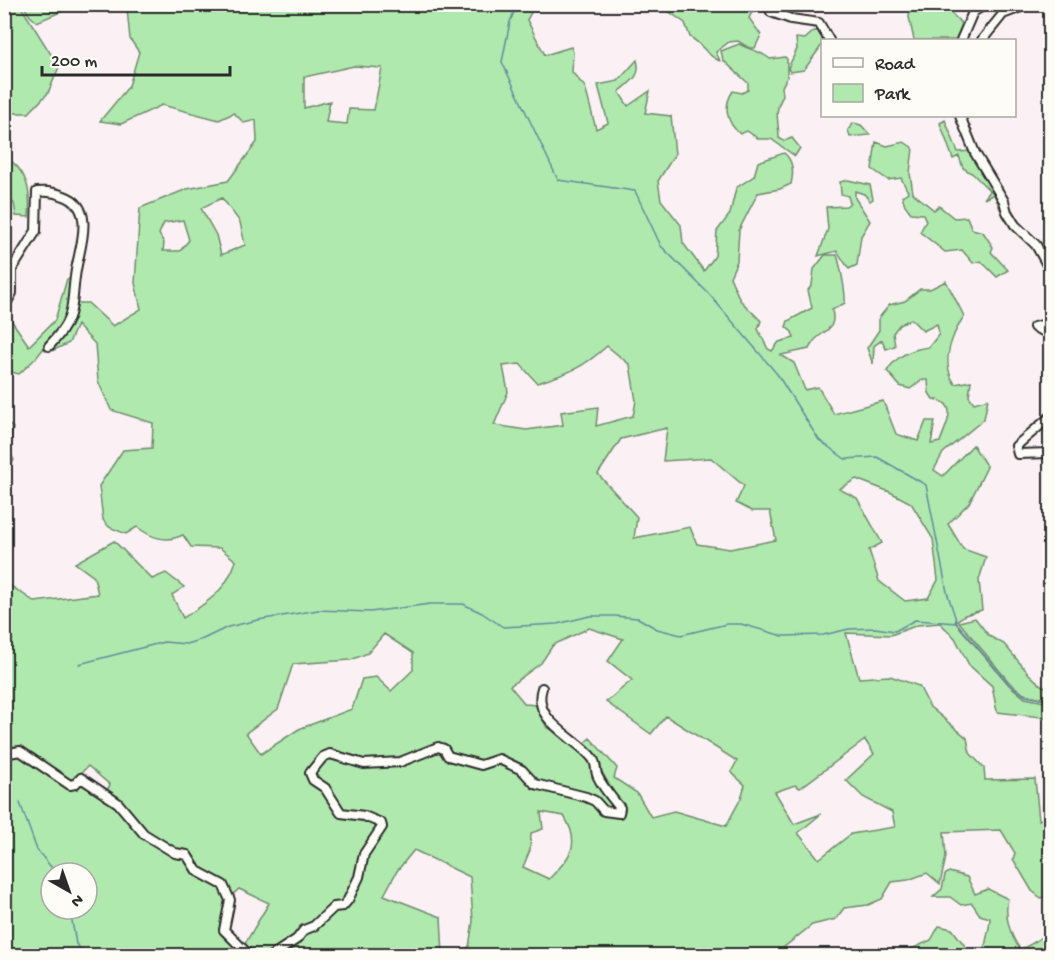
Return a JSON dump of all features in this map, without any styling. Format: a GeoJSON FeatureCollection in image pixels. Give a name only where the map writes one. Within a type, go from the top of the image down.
{"type":"FeatureCollection","features":[{"type":"Feature","properties":{"kind":"street"},"geometry":{"type":"LineString","coordinates":[[769,4],[771,12],[791,19],[819,23],[829,39]]}},
{"type":"Feature","properties":{"kind":"street"},"geometry":{"type":"LineString","coordinates":[[961,39],[973,12],[986,4]]}},
{"type":"Feature","properties":{"kind":"street"},"geometry":{"type":"LineString","coordinates":[[983,39],[1003,14],[1029,4]]}},
{"type":"Feature","properties":{"kind":"street"},"geometry":{"type":"LineString","coordinates":[[960,117],[975,153],[1004,201],[1007,212],[1015,225],[1036,245],[1050,270]]}},
{"type":"Feature","properties":{"kind":"street"},"geometry":{"type":"LineString","coordinates":[[4,306],[12,293],[12,269],[36,231],[37,192],[44,191],[69,198],[78,205],[83,216],[82,249],[76,270],[74,304],[69,320],[49,345]]}},
{"type":"Feature","properties":{"kind":"street"},"geometry":{"type":"LineString","coordinates":[[1050,323],[1034,327],[1050,334]]}},
{"type":"Feature","properties":{"kind":"street"},"geometry":{"type":"LineString","coordinates":[[1050,417],[1016,446],[1018,454],[1025,456],[1050,453]]}},
{"type":"Feature","properties":{"kind":"street"},"geometry":{"type":"LineString","coordinates":[[271,956],[297,939],[304,930],[314,926],[334,908],[343,906],[359,877],[364,854],[382,827],[381,823],[364,816],[342,813],[325,788],[313,780],[310,773],[316,764],[330,754],[364,764],[400,762],[438,747],[444,749],[448,756],[481,765],[499,759],[522,770],[535,784],[576,794],[595,801],[604,811],[620,813],[620,808],[597,777],[593,760],[564,731],[552,726],[545,716],[542,688]]}},
{"type":"Feature","properties":{"kind":"street"},"geometry":{"type":"LineString","coordinates":[[4,753],[20,751],[70,785],[75,784],[81,778],[105,792],[144,834],[175,853],[187,855],[197,871],[224,885],[230,900],[224,930],[250,956]]}},
{"type":"Feature","properties":{"kind":"green space"},"geometry":{"type":"Polygon","coordinates":[[[23,4],[77,5],[37,22],[23,4]]]}},
{"type":"Feature","properties":{"kind":"green space"},"geometry":{"type":"Polygon","coordinates":[[[4,5],[20,5],[59,67],[48,93],[29,113],[5,113],[4,5]]]}},
{"type":"Feature","properties":{"kind":"green space"},"geometry":{"type":"Polygon","coordinates":[[[119,5],[535,5],[527,20],[545,55],[571,47],[572,72],[585,87],[596,129],[608,123],[598,85],[618,81],[637,60],[636,75],[619,92],[628,106],[650,91],[645,113],[671,116],[675,154],[658,181],[661,200],[681,225],[683,243],[704,271],[715,256],[717,231],[730,214],[736,188],[754,176],[758,162],[784,153],[792,167],[791,184],[780,189],[758,193],[739,230],[737,261],[730,277],[740,300],[761,321],[758,329],[768,349],[772,351],[779,342],[794,338],[792,332],[786,327],[788,321],[812,308],[808,290],[812,285],[814,269],[825,255],[837,255],[844,286],[845,303],[832,310],[832,324],[809,349],[781,355],[794,363],[805,390],[818,387],[834,414],[883,401],[896,434],[918,441],[926,421],[935,421],[931,444],[940,442],[949,416],[947,405],[933,399],[929,393],[928,380],[922,380],[910,389],[900,386],[887,371],[905,354],[929,347],[939,334],[937,324],[923,331],[911,319],[899,325],[893,333],[895,346],[886,349],[882,340],[874,346],[873,364],[867,348],[879,330],[879,318],[889,305],[905,301],[920,289],[930,289],[946,281],[964,316],[949,349],[948,367],[951,376],[955,384],[971,381],[969,396],[974,403],[988,399],[984,419],[943,453],[934,470],[943,476],[973,445],[987,467],[969,503],[948,524],[963,549],[986,557],[979,580],[982,610],[965,615],[955,622],[1009,685],[1025,698],[1050,703],[1050,718],[997,712],[992,686],[969,665],[955,638],[940,623],[918,625],[891,635],[846,633],[859,678],[890,676],[919,686],[930,707],[967,738],[970,753],[984,768],[985,780],[1035,779],[1039,820],[1050,816],[1050,894],[1041,898],[1032,891],[1013,859],[1015,853],[1001,830],[944,832],[946,857],[940,884],[927,873],[908,880],[892,882],[882,899],[868,905],[844,908],[836,919],[812,925],[774,955],[446,955],[469,947],[473,921],[470,877],[414,850],[397,871],[384,895],[441,917],[443,955],[276,955],[299,941],[307,930],[316,929],[334,909],[344,909],[355,889],[367,855],[385,826],[382,820],[362,813],[345,812],[330,791],[313,774],[320,764],[331,757],[357,765],[373,766],[404,764],[431,752],[442,751],[446,760],[481,768],[499,762],[520,772],[535,786],[595,803],[604,814],[621,814],[623,807],[594,759],[582,745],[590,738],[617,768],[614,778],[637,793],[651,817],[674,811],[726,826],[741,798],[745,785],[731,772],[737,761],[666,716],[651,734],[606,702],[632,680],[608,661],[623,639],[589,628],[553,645],[541,663],[510,686],[525,704],[536,705],[547,728],[560,732],[592,761],[596,778],[618,811],[605,810],[595,799],[567,789],[535,783],[522,768],[499,757],[480,763],[448,754],[445,747],[436,745],[399,760],[363,762],[329,753],[320,756],[307,773],[311,781],[324,789],[341,815],[365,819],[380,827],[361,854],[357,877],[346,900],[341,905],[331,907],[312,925],[302,929],[295,939],[268,955],[252,955],[243,947],[269,903],[239,889],[231,896],[223,882],[198,870],[188,854],[145,833],[107,790],[110,785],[88,766],[72,782],[21,748],[5,745],[5,582],[35,602],[98,594],[94,577],[75,563],[114,541],[152,579],[166,573],[184,587],[172,595],[183,618],[215,595],[227,580],[236,561],[220,548],[191,547],[183,535],[164,539],[148,534],[137,527],[126,534],[109,527],[103,520],[99,486],[123,450],[152,448],[153,423],[111,410],[98,381],[95,344],[77,325],[69,343],[52,351],[50,347],[63,334],[76,303],[88,303],[113,326],[141,309],[135,283],[140,208],[187,189],[228,181],[257,142],[256,120],[244,123],[234,113],[219,120],[162,105],[121,124],[100,121],[129,86],[139,52],[130,39],[127,9],[119,5]],[[354,66],[304,77],[304,108],[330,101],[326,122],[347,124],[349,109],[374,110],[382,68],[354,66]],[[222,198],[201,208],[216,235],[221,255],[245,245],[240,222],[222,198]],[[183,220],[164,223],[159,234],[164,243],[163,251],[180,251],[189,240],[183,220]],[[607,346],[590,360],[566,373],[537,383],[520,364],[503,366],[508,392],[494,425],[526,430],[563,425],[561,412],[598,407],[596,426],[633,416],[636,401],[630,365],[607,346]],[[667,428],[621,439],[598,474],[637,517],[634,538],[690,527],[697,544],[730,549],[776,540],[770,511],[752,511],[736,503],[744,486],[711,458],[663,461],[667,428]],[[856,479],[839,489],[857,498],[882,543],[869,550],[879,581],[905,601],[928,598],[938,580],[933,539],[911,503],[856,479]],[[384,634],[368,653],[351,660],[293,664],[278,709],[246,733],[261,754],[299,729],[352,709],[362,679],[376,677],[391,691],[413,670],[413,653],[384,634]],[[865,740],[800,788],[795,785],[775,792],[794,824],[821,814],[798,833],[819,859],[851,834],[895,827],[892,812],[863,797],[846,780],[874,754],[865,740]],[[541,812],[543,829],[531,833],[530,850],[523,867],[549,879],[568,857],[573,843],[564,816],[541,812]]]}},
{"type":"Feature","properties":{"kind":"green space"},"geometry":{"type":"Polygon","coordinates":[[[666,5],[763,5],[752,12],[749,18],[761,35],[755,48],[749,48],[738,41],[729,42],[716,52],[720,61],[690,37],[685,23],[665,9],[666,5]]]}},
{"type":"Feature","properties":{"kind":"green space"},"geometry":{"type":"Polygon","coordinates":[[[911,5],[951,5],[950,12],[963,25],[956,39],[914,39],[909,17],[911,5]]]}},
{"type":"Feature","properties":{"kind":"green space"},"geometry":{"type":"Polygon","coordinates":[[[814,31],[818,31],[825,39],[821,39],[821,46],[804,70],[790,72],[788,68],[797,49],[796,38],[805,39],[814,31]]]}},
{"type":"Feature","properties":{"kind":"green space"},"geometry":{"type":"Polygon","coordinates":[[[739,44],[770,59],[785,57],[787,59],[787,77],[782,87],[783,96],[777,112],[779,138],[784,141],[792,138],[800,148],[795,156],[771,139],[759,139],[747,131],[740,134],[729,119],[727,108],[733,91],[742,93],[748,90],[748,83],[723,60],[721,51],[739,44]]]}},
{"type":"Feature","properties":{"kind":"green space"},"geometry":{"type":"Polygon","coordinates":[[[945,120],[958,152],[971,151],[975,161],[1002,199],[1011,225],[1000,209],[994,194],[984,199],[990,191],[973,174],[963,168],[959,156],[953,159],[940,123],[945,120]]]}},
{"type":"Feature","properties":{"kind":"green space"},"geometry":{"type":"Polygon","coordinates":[[[853,123],[861,125],[870,135],[850,137],[848,130],[853,123]]]}},
{"type":"Feature","properties":{"kind":"green space"},"geometry":{"type":"Polygon","coordinates":[[[876,142],[887,146],[904,142],[913,148],[910,173],[913,193],[934,210],[939,206],[954,218],[967,217],[972,229],[983,232],[993,247],[991,252],[1008,270],[997,277],[981,261],[973,263],[962,250],[945,252],[920,232],[926,221],[923,214],[911,213],[905,205],[902,196],[908,192],[901,178],[888,180],[872,169],[876,142]]]}},
{"type":"Feature","properties":{"kind":"green space"},"geometry":{"type":"Polygon","coordinates":[[[5,157],[19,168],[26,182],[29,217],[16,216],[14,203],[5,201],[5,157]]]}},
{"type":"Feature","properties":{"kind":"green space"},"geometry":{"type":"Polygon","coordinates":[[[848,180],[870,185],[873,199],[870,201],[864,194],[855,191],[855,198],[870,221],[861,236],[857,265],[849,269],[837,251],[818,256],[828,229],[826,207],[846,206],[850,203],[848,196],[841,194],[840,182],[848,180]]]}},
{"type":"Feature","properties":{"kind":"green space"},"geometry":{"type":"Polygon","coordinates":[[[67,279],[73,279],[67,319],[36,358],[19,374],[7,371],[5,377],[5,311],[29,346],[55,320],[67,279]]]}},
{"type":"Feature","properties":{"kind":"green space"},"geometry":{"type":"Polygon","coordinates":[[[5,421],[13,428],[8,449],[14,460],[5,478],[5,421]]]}},
{"type":"Feature","properties":{"kind":"green space"},"geometry":{"type":"Polygon","coordinates":[[[975,618],[989,636],[1004,644],[1029,674],[1041,685],[1050,689],[1050,700],[1024,694],[1009,682],[959,622],[975,618]]]}},
{"type":"Feature","properties":{"kind":"green space"},"geometry":{"type":"Polygon","coordinates":[[[19,754],[72,790],[81,781],[105,794],[143,837],[187,858],[196,873],[222,887],[228,900],[222,931],[246,956],[5,956],[5,758],[19,754]]]}},
{"type":"Feature","properties":{"kind":"green space"},"geometry":{"type":"Polygon","coordinates":[[[949,872],[967,877],[975,894],[988,889],[1008,899],[1009,925],[1020,949],[1032,944],[1050,931],[1050,955],[980,955],[985,951],[990,918],[980,915],[972,903],[961,905],[950,897],[933,897],[942,889],[945,875],[949,872]]]}},
{"type":"Feature","properties":{"kind":"green space"},"geometry":{"type":"Polygon","coordinates":[[[939,926],[952,929],[972,955],[904,955],[903,953],[931,940],[939,926]]]}},
{"type":"Feature","properties":{"kind":"waterway"},"geometry":{"type":"LineString","coordinates":[[517,4],[510,22],[502,62],[558,180],[635,191],[661,246],[709,294],[777,374],[819,440],[845,459],[877,457],[926,485],[947,592],[957,623],[1009,684],[1025,696],[1050,701]]}},
{"type":"Feature","properties":{"kind":"waterway"},"geometry":{"type":"LineString","coordinates":[[79,664],[164,642],[186,644],[228,627],[258,620],[318,610],[370,612],[430,604],[463,604],[503,627],[557,624],[590,616],[614,616],[638,618],[657,629],[681,635],[727,624],[741,624],[783,636],[823,635],[849,629],[875,628],[895,631],[915,620],[957,623]]}},
{"type":"Feature","properties":{"kind":"waterway"},"geometry":{"type":"LineString","coordinates":[[20,803],[37,850],[46,861]]}},
{"type":"Feature","properties":{"kind":"waterway"},"geometry":{"type":"LineString","coordinates":[[72,921],[76,944],[86,956]]}},
{"type":"Feature","properties":{"kind":"waterway"},"geometry":{"type":"LineString","coordinates":[[1024,956],[1050,951]]}}]}
